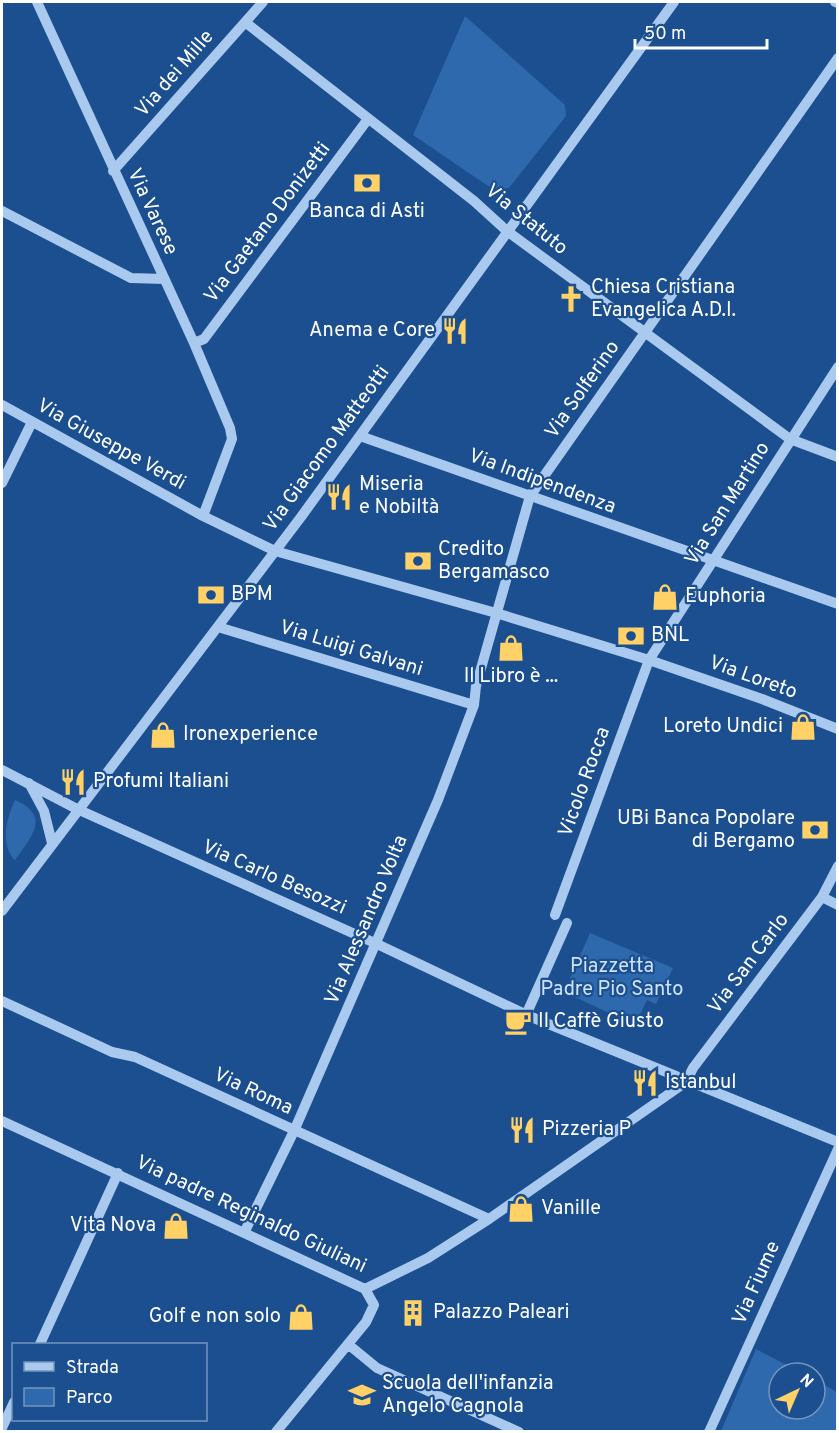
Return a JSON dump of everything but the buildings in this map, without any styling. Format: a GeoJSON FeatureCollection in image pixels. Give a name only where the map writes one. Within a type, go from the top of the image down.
{"type":"FeatureCollection","features":[{"type":"Feature","properties":{"kind":"street","name":"Via Varese"},"geometry":{"type":"LineString","coordinates":[[38,2],[113,171],[194,343],[232,440],[203,516]]}},
{"type":"Feature","properties":{"kind":"street","name":"Via dei Mille"},"geometry":{"type":"LineString","coordinates":[[113,171],[262,2]]}},
{"type":"Feature","properties":{"kind":"street","name":"Via Giacomo Matteotti"},"geometry":{"type":"LineString","coordinates":[[2,911],[77,809],[275,551],[674,2]]}},
{"type":"Feature","properties":{"kind":"street","name":"Via Statuto"},"geometry":{"type":"LineString","coordinates":[[245,22],[474,201],[507,231],[645,333],[790,439],[837,457]]}},
{"type":"Feature","properties":{"kind":"street","name":"Via Solferino"},"geometry":{"type":"LineString","coordinates":[[496,613],[530,496],[837,58]]}},
{"type":"Feature","properties":{"kind":"street","name":"Via Gaetano Donizetti"},"geometry":{"type":"LineString","coordinates":[[194,343],[204,339],[368,119]]}},
{"type":"Feature","properties":{"kind":"street"},"geometry":{"type":"LineString","coordinates":[[2,211],[131,278],[164,279]]}},
{"type":"Feature","properties":{"kind":"street","name":"Via San Martino"},"geometry":{"type":"LineString","coordinates":[[649,660],[837,367]]}},
{"type":"Feature","properties":{"kind":"street","name":"Via Giuseppe Verdi"},"geometry":{"type":"LineString","coordinates":[[2,405],[203,516],[275,551]]}},
{"type":"Feature","properties":{"kind":"street"},"geometry":{"type":"LineString","coordinates":[[2,483],[32,422]]}},
{"type":"Feature","properties":{"kind":"street","name":"Via Indipendenza"},"geometry":{"type":"LineString","coordinates":[[360,435],[837,604]]}},
{"type":"Feature","properties":{"kind":"street","name":"Via Loreto"},"geometry":{"type":"LineString","coordinates":[[275,551],[496,613],[649,660],[762,699],[837,729]]}},
{"type":"Feature","properties":{"kind":"street","name":"Via Alessandro Volta"},"geometry":{"type":"LineString","coordinates":[[245,1231],[294,1131],[438,800],[474,705],[476,686],[496,613]]}},
{"type":"Feature","properties":{"kind":"street","name":"Via Luigi Galvani"},"geometry":{"type":"LineString","coordinates":[[218,627],[474,705]]}},
{"type":"Feature","properties":{"kind":"street","name":"Vicolo Rocca"},"geometry":{"type":"LineString","coordinates":[[555,915],[649,660]]}},
{"type":"Feature","properties":{"kind":"street","name":"Via Carlo Besozzi"},"geometry":{"type":"LineString","coordinates":[[2,770],[77,809],[377,944],[526,1015],[837,1142]]}},
{"type":"Feature","properties":{"kind":"street"},"geometry":{"type":"LineString","coordinates":[[29,783],[44,811],[52,843]]}},
{"type":"Feature","properties":{"kind":"street","name":"Via San Carlo"},"geometry":{"type":"LineString","coordinates":[[686,1082],[822,897],[837,866]]}},
{"type":"Feature","properties":{"kind":"street"},"geometry":{"type":"LineString","coordinates":[[822,897],[837,905]]}},
{"type":"Feature","properties":{"kind":"street"},"geometry":{"type":"LineString","coordinates":[[526,1015],[567,923]]}},
{"type":"Feature","properties":{"kind":"street","name":"Via Roma"},"geometry":{"type":"LineString","coordinates":[[2,1001],[112,1052],[135,1057],[489,1219]]}},
{"type":"Feature","properties":{"kind":"street","name":"Via padre Reginaldo Giuliani"},"geometry":{"type":"LineString","coordinates":[[2,1121],[245,1231],[365,1289],[428,1258],[489,1219],[686,1082]]}},
{"type":"Feature","properties":{"kind":"street","name":"Via Fiume"},"geometry":{"type":"LineString","coordinates":[[709,1431],[837,1149]]}},
{"type":"Feature","properties":{"kind":"street"},"geometry":{"type":"LineString","coordinates":[[40,1343],[118,1173]]}},
{"type":"Feature","properties":{"kind":"street"},"geometry":{"type":"LineString","coordinates":[[276,1431],[366,1322],[374,1305],[365,1289]]}},
{"type":"Feature","properties":{"kind":"street"},"geometry":{"type":"LineString","coordinates":[[349,1345],[377,1368],[519,1431]]}},
{"type":"Feature","properties":{"kind":"street"},"geometry":{"type":"LineString","coordinates":[[2,1428],[12,1406]]}},
{"type":"Feature","properties":{"kind":"green space"},"geometry":{"type":"Polygon","coordinates":[[[465,16],[565,105],[566,116],[509,188],[494,190],[413,135],[465,16]]]}},
{"type":"Feature","properties":{"kind":"green space"},"geometry":{"type":"Polygon","coordinates":[[[15,800],[33,813],[35,827],[15,860],[7,848],[6,832],[15,800]]]}},
{"type":"Feature","properties":{"kind":"green space","name":"Piazzetta Padre Pio Santo"},"geometry":{"type":"Polygon","coordinates":[[[590,933],[673,968],[656,1004],[647,1000],[635,1025],[564,992],[590,933]]]}},
{"type":"Feature","properties":{"kind":"green space"},"geometry":{"type":"Polygon","coordinates":[[[756,1349],[779,1361],[767,1361],[767,1421],[827,1421],[827,1387],[837,1392],[837,1431],[721,1431],[756,1349]]]}},
{"type":"Feature","properties":{"kind":"place","name":"Banca di Asti"},"geometry":{"type":"Point","coordinates":[367,183]}},
{"type":"Feature","properties":{"kind":"place","name":"Chiesa Cristiana Evangelica A.D.I."},"geometry":{"type":"Point","coordinates":[571,299]}},
{"type":"Feature","properties":{"kind":"place","name":"Anema e Core"},"geometry":{"type":"Point","coordinates":[455,331]}},
{"type":"Feature","properties":{"kind":"place","name":"Miseria e Nobiltà"},"geometry":{"type":"Point","coordinates":[339,497]}},
{"type":"Feature","properties":{"kind":"place","name":"Credito Bergamasco"},"geometry":{"type":"Point","coordinates":[418,561]}},
{"type":"Feature","properties":{"kind":"place","name":"BPM"},"geometry":{"type":"Point","coordinates":[211,595]}},
{"type":"Feature","properties":{"kind":"place","name":"Euphoria"},"geometry":{"type":"Point","coordinates":[665,597]}},
{"type":"Feature","properties":{"kind":"place","name":"BNL"},"geometry":{"type":"Point","coordinates":[631,636]}},
{"type":"Feature","properties":{"kind":"place","name":"Il Libro è ..."},"geometry":{"type":"Point","coordinates":[511,648]}},
{"type":"Feature","properties":{"kind":"place","name":"Loreto Undici"},"geometry":{"type":"Point","coordinates":[803,727]}},
{"type":"Feature","properties":{"kind":"place","name":"Ironexperience"},"geometry":{"type":"Point","coordinates":[163,735]}},
{"type":"Feature","properties":{"kind":"place","name":"Profumi Italiani"},"geometry":{"type":"Point","coordinates":[73,782]}},
{"type":"Feature","properties":{"kind":"place","name":"UBi Banca Popolare di Bergamo"},"geometry":{"type":"Point","coordinates":[815,830]}},
{"type":"Feature","properties":{"kind":"place","name":"Il Caffè Giusto"},"geometry":{"type":"Point","coordinates":[518,1022]}},
{"type":"Feature","properties":{"kind":"place","name":"Istanbul"},"geometry":{"type":"Point","coordinates":[645,1083]}},
{"type":"Feature","properties":{"kind":"place","name":"Pizzeria P"},"geometry":{"type":"Point","coordinates":[522,1130]}},
{"type":"Feature","properties":{"kind":"place","name":"Vanille"},"geometry":{"type":"Point","coordinates":[521,1209]}},
{"type":"Feature","properties":{"kind":"place","name":"Vita Nova"},"geometry":{"type":"Point","coordinates":[176,1226]}},
{"type":"Feature","properties":{"kind":"place","name":"Palazzo Paleari"},"geometry":{"type":"Point","coordinates":[413,1313]}},
{"type":"Feature","properties":{"kind":"place","name":"Golf e non solo"},"geometry":{"type":"Point","coordinates":[301,1317]}},
{"type":"Feature","properties":{"kind":"place","name":"Scuola dell'infanzia Angelo Cagnola"},"geometry":{"type":"Point","coordinates":[362,1395]}}]}
